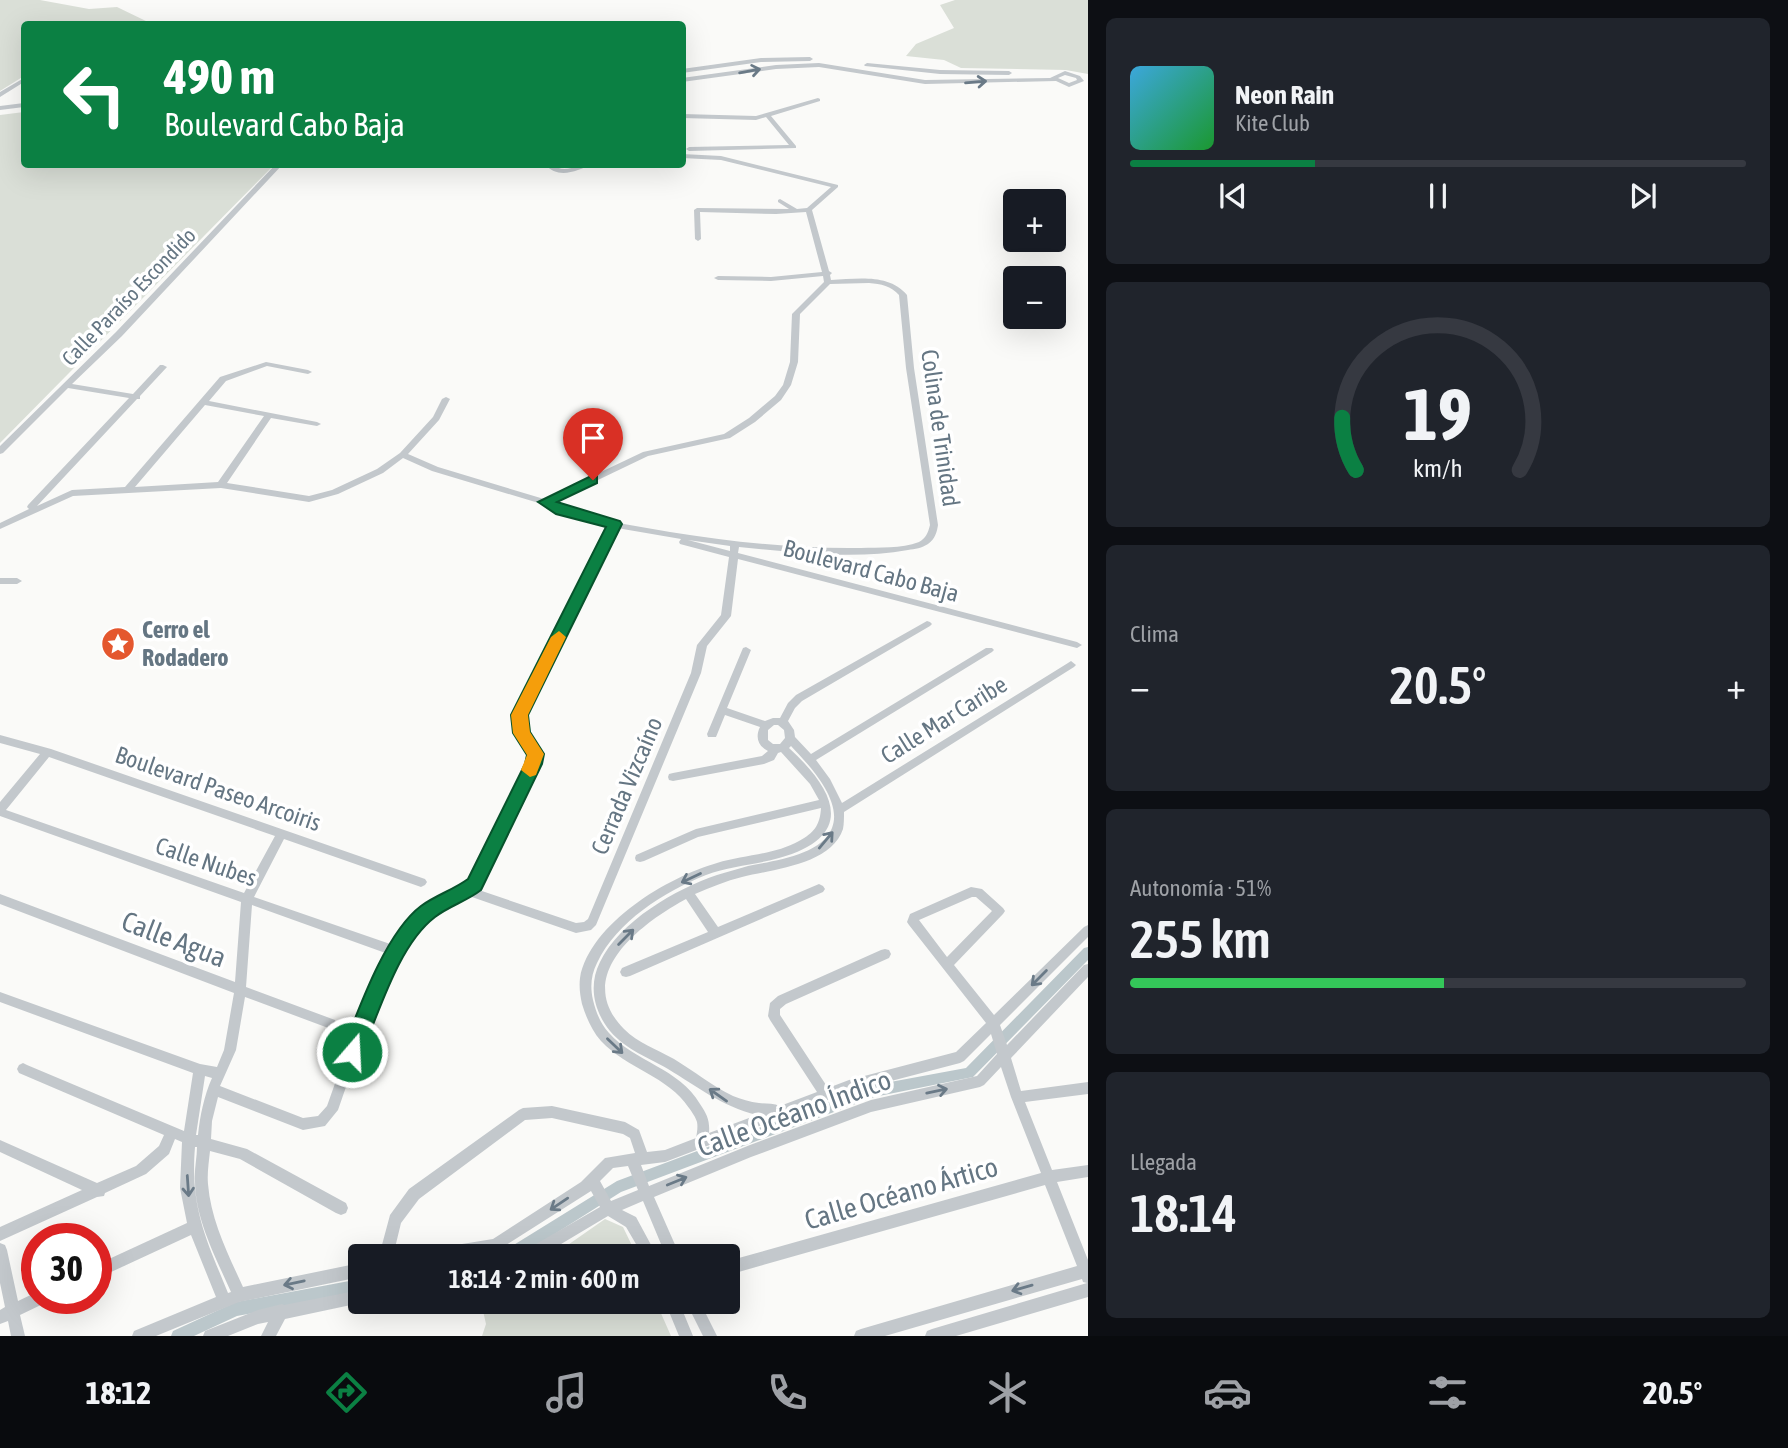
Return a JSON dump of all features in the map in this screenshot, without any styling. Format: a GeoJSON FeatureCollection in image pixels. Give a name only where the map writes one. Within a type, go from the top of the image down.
{"type":"FeatureCollection","features":[{"type":"Feature","properties":{"kind":"street"},"geometry":{"type":"LineString","coordinates":[[686,71],[795,58],[940,72],[1054,78],[1064,84],[1088,78]]}},
{"type":"Feature","properties":{"kind":"street"},"geometry":{"type":"LineString","coordinates":[[686,80],[812,65],[849,68],[925,82],[1054,78],[1065,73],[1088,83]]}},
{"type":"Feature","properties":{"kind":"street"},"geometry":{"type":"LineString","coordinates":[[0,96],[21,85]]}},
{"type":"Feature","properties":{"kind":"street"},"geometry":{"type":"LineString","coordinates":[[686,116],[749,119],[768,116],[818,100]]}},
{"type":"Feature","properties":{"kind":"street"},"geometry":{"type":"LineString","coordinates":[[0,110],[21,106]]}},
{"type":"Feature","properties":{"kind":"street"},"geometry":{"type":"LineString","coordinates":[[0,110],[21,111]]}},
{"type":"Feature","properties":{"kind":"street"},"geometry":{"type":"LineString","coordinates":[[686,149],[794,147],[768,116]]}},
{"type":"Feature","properties":{"kind":"street"},"geometry":{"type":"LineString","coordinates":[[686,156],[722,158],[836,186],[809,210],[697,210],[698,239]]}},
{"type":"Feature","properties":{"kind":"street","name":"Calle Paraíso Escondido"},"geometry":{"type":"LineString","coordinates":[[0,451],[68,386],[275,168]]}},
{"type":"Feature","properties":{"kind":"street"},"geometry":{"type":"LineString","coordinates":[[553,168],[560,173],[576,168]]}},
{"type":"Feature","properties":{"kind":"street"},"geometry":{"type":"LineString","coordinates":[[780,201],[796,212]]}},
{"type":"Feature","properties":{"kind":"street"},"geometry":{"type":"LineString","coordinates":[[809,210],[828,277]]}},
{"type":"Feature","properties":{"kind":"street"},"geometry":{"type":"LineString","coordinates":[[718,278],[828,277]]}},
{"type":"Feature","properties":{"kind":"street"},"geometry":{"type":"LineString","coordinates":[[545,502],[646,454],[727,436],[752,420],[778,398],[787,385],[794,362],[796,314],[828,277]]}},
{"type":"Feature","properties":{"kind":"street","name":"Colina de Trinidad"},"geometry":{"type":"LineString","coordinates":[[828,277],[898,287],[904,295],[933,533],[926,541],[911,547],[853,549]]}},
{"type":"Feature","properties":{"kind":"street"},"geometry":{"type":"LineString","coordinates":[[129,488],[223,379],[266,364],[309,372]]}},
{"type":"Feature","properties":{"kind":"street"},"geometry":{"type":"LineString","coordinates":[[26,512],[163,367]]}},
{"type":"Feature","properties":{"kind":"street"},"geometry":{"type":"LineString","coordinates":[[68,386],[136,397]]}},
{"type":"Feature","properties":{"kind":"street"},"geometry":{"type":"LineString","coordinates":[[0,526],[72,493],[221,485],[309,499],[335,492],[403,455],[436,418],[446,399]]}},
{"type":"Feature","properties":{"kind":"street"},"geometry":{"type":"LineString","coordinates":[[204,402],[317,424]]}},
{"type":"Feature","properties":{"kind":"street"},"geometry":{"type":"LineString","coordinates":[[221,485],[269,415]]}},
{"type":"Feature","properties":{"kind":"street","name":"Boulevard Cabo Baja"},"geometry":{"type":"LineString","coordinates":[[403,455],[435,470],[545,502],[561,510],[1077,645]]}},
{"type":"Feature","properties":{"kind":"street"},"geometry":{"type":"LineString","coordinates":[[214,1088],[303,1124],[314,1124],[327,1118],[337,1099],[363,1020],[398,952],[419,919],[434,908],[468,891],[494,845],[535,759],[533,749],[519,727],[520,715],[615,524]]}},
{"type":"Feature","properties":{"kind":"street","name":"Boulevard Cabo Baja"},"geometry":{"type":"LineString","coordinates":[[655,534],[735,544],[853,549]]}},
{"type":"Feature","properties":{"kind":"street","name":"Cerrada Vizcaíno"},"geometry":{"type":"LineString","coordinates":[[468,891],[576,928],[587,927],[592,922],[696,673],[702,645],[726,617],[735,544]]}},
{"type":"Feature","properties":{"kind":"street"},"geometry":{"type":"LineString","coordinates":[[0,581],[17,581]]}},
{"type":"Feature","properties":{"kind":"street"},"geometry":{"type":"LineString","coordinates":[[782,724],[790,706],[799,698],[927,624]]}},
{"type":"Feature","properties":{"kind":"street"},"geometry":{"type":"LineString","coordinates":[[712,734],[746,650]]}},
{"type":"Feature","properties":{"kind":"street"},"geometry":{"type":"LineString","coordinates":[[810,759],[989,650]]}},
{"type":"Feature","properties":{"kind":"street","name":"Calle Mar Caribe"},"geometry":{"type":"LineString","coordinates":[[839,810],[1071,665]]}},
{"type":"Feature","properties":{"kind":"street"},"geometry":{"type":"LineString","coordinates":[[673,777],[764,760],[783,745],[791,731],[782,724],[765,725],[721,710]]}},
{"type":"Feature","properties":{"kind":"street"},"geometry":{"type":"LineString","coordinates":[[765,725],[760,735],[763,740],[783,745],[810,759],[834,790],[839,810],[835,830],[819,849],[797,859],[729,869],[688,892],[641,922],[611,953],[599,979],[602,1005],[616,1029],[631,1044],[669,1061],[730,1103],[750,1110],[782,1110]]}},
{"type":"Feature","properties":{"kind":"street","name":"Boulevard Paseo Arcoiris"},"geometry":{"type":"LineString","coordinates":[[0,739],[47,752],[421,882]]}},
{"type":"Feature","properties":{"kind":"street"},"geometry":{"type":"LineString","coordinates":[[702,1142],[704,1123],[692,1102],[669,1078],[612,1045],[589,1005],[586,974],[596,954],[631,914],[682,882],[802,845],[820,830],[826,816],[825,803],[814,780],[783,745]]}},
{"type":"Feature","properties":{"kind":"street"},"geometry":{"type":"LineString","coordinates":[[0,811],[47,752]]}},
{"type":"Feature","properties":{"kind":"street"},"geometry":{"type":"LineString","coordinates":[[640,858],[708,829],[825,803]]}},
{"type":"Feature","properties":{"kind":"street","name":"Calle Nubes"},"geometry":{"type":"LineString","coordinates":[[0,811],[398,952]]}},
{"type":"Feature","properties":{"kind":"street"},"geometry":{"type":"LineString","coordinates":[[239,1295],[212,1233],[206,1210],[201,1182],[204,1142],[214,1088],[230,1050],[240,990],[247,899],[282,833]]}},
{"type":"Feature","properties":{"kind":"street"},"geometry":{"type":"LineString","coordinates":[[626,972],[819,889]]}},
{"type":"Feature","properties":{"kind":"street"},"geometry":{"type":"LineString","coordinates":[[688,892],[715,933]]}},
{"type":"Feature","properties":{"kind":"street"},"geometry":{"type":"LineString","coordinates":[[860,1336],[1087,1273],[1017,1097],[994,1025],[947,965],[912,919],[971,892],[978,892],[999,911],[947,965]]}},
{"type":"Feature","properties":{"kind":"street","name":"Calle Agua"},"geometry":{"type":"LineString","coordinates":[[0,899],[331,1024]]}},
{"type":"Feature","properties":{"kind":"street","name":"Calle Océano Índico"},"geometry":{"type":"LineString","coordinates":[[497,1244],[601,1196],[665,1156],[825,1094],[953,1060],[994,1025],[1088,930]]}},
{"type":"Feature","properties":{"kind":"street"},"geometry":{"type":"LineString","coordinates":[[825,1094],[774,1016],[774,1007],[782,1000],[885,954]]}},
{"type":"Feature","properties":{"kind":"street","name":"Calle Océano Índico"},"geometry":{"type":"LineString","coordinates":[[543,1244],[601,1196],[610,1162],[640,1174],[856,1111],[974,1083],[983,1077],[1003,1050],[1088,969]]}},
{"type":"Feature","properties":{"kind":"street"},"geometry":{"type":"LineString","coordinates":[[0,997],[200,1070],[220,1073]]}},
{"type":"Feature","properties":{"kind":"street"},"geometry":{"type":"LineString","coordinates":[[23,1069],[189,1139],[242,1153],[341,1208]]}},
{"type":"Feature","properties":{"kind":"street"},"geometry":{"type":"LineString","coordinates":[[200,1070],[189,1139],[187,1189],[195,1226],[224,1300]]}},
{"type":"Feature","properties":{"kind":"street"},"geometry":{"type":"LineString","coordinates":[[1017,1097],[1088,1088]]}},
{"type":"Feature","properties":{"kind":"street"},"geometry":{"type":"LineString","coordinates":[[389,1244],[395,1220],[414,1194],[523,1114],[552,1112],[625,1128],[635,1134],[640,1174],[669,1244]]}},
{"type":"Feature","properties":{"kind":"street"},"geometry":{"type":"LineString","coordinates":[[0,1234],[99,1191],[153,1161],[164,1150],[171,1132]]}},
{"type":"Feature","properties":{"kind":"street"},"geometry":{"type":"LineString","coordinates":[[0,1146],[99,1191]]}},
{"type":"Feature","properties":{"kind":"street","name":"Calle Océano Ártico"},"geometry":{"type":"LineString","coordinates":[[740,1265],[1049,1177],[1088,1171]]}},
{"type":"Feature","properties":{"kind":"street"},"geometry":{"type":"LineString","coordinates":[[601,1196],[631,1223],[643,1244]]}},
{"type":"Feature","properties":{"kind":"street"},"geometry":{"type":"LineString","coordinates":[[112,1265],[195,1226]]}},
{"type":"Feature","properties":{"kind":"street"},"geometry":{"type":"LineString","coordinates":[[0,1250],[7,1314],[18,1336]]}},
{"type":"Feature","properties":{"kind":"street"},"geometry":{"type":"LineString","coordinates":[[139,1336],[239,1295],[348,1272]]}},
{"type":"Feature","properties":{"kind":"street"},"geometry":{"type":"LineString","coordinates":[[932,1336],[1088,1290]]}},
{"type":"Feature","properties":{"kind":"street"},"geometry":{"type":"LineString","coordinates":[[210,1336],[236,1323],[282,1311],[348,1299]]}},
{"type":"Feature","properties":{"kind":"street"},"geometry":{"type":"LineString","coordinates":[[268,1336],[282,1311]]}},
{"type":"Feature","properties":{"kind":"street"},"geometry":{"type":"LineString","coordinates":[[676,1314],[686,1336]]}},
{"type":"Feature","properties":{"kind":"street"},"geometry":{"type":"LineString","coordinates":[[699,1314],[710,1336]]}},
{"type":"Feature","properties":{"kind":"shaded area"},"geometry":{"type":"Polygon","coordinates":[[[0,0],[40,0],[89,9],[117,7],[146,21],[21,21],[21,78],[0,91],[0,0]]]}},
{"type":"Feature","properties":{"kind":"shaded area"},"geometry":{"type":"Polygon","coordinates":[[[955,0],[1088,0],[1088,74],[1066,70],[961,68],[944,60],[906,56],[916,44],[954,28],[940,5],[955,0]]]}},
{"type":"Feature","properties":{"kind":"shaded area"},"geometry":{"type":"Polygon","coordinates":[[[21,112],[21,168],[271,168],[0,443],[0,115],[21,112]]]}},
{"type":"Feature","properties":{"kind":"shaded area"},"geometry":{"type":"Polygon","coordinates":[[[605,1219],[623,1227],[631,1244],[569,1244],[605,1219]]]}},
{"type":"Feature","properties":{"kind":"shaded area"},"geometry":{"type":"Polygon","coordinates":[[[484,1314],[661,1314],[671,1336],[482,1336],[486,1324],[484,1314]]]}},
{"type":"Feature","properties":{"kind":"waterway"},"geometry":{"type":"LineString","coordinates":[[528,1244],[617,1187],[874,1091],[969,1073],[1088,952]]}},
{"type":"Feature","properties":{"kind":"waterway"},"geometry":{"type":"LineString","coordinates":[[178,1336],[236,1309],[348,1288]]}},
{"type":"Feature","properties":{"kind":"slow traffic"},"geometry":{"type":"LineString","coordinates":[[530,770],[535,754],[521,733],[520,715],[559,637]]}},
{"type":"Feature","properties":{"kind":"place","name":"Cerro el Rodadero"},"geometry":{"type":"Point","coordinates":[118,644]}},
{"type":"Feature","properties":{"kind":"route"},"geometry":{"type":"LineString","coordinates":[[352,1052],[374,994],[408,934],[428,912],[462,895],[474,884],[533,764],[535,754],[521,733],[520,715],[615,524],[561,510],[545,502],[593,480]]}}]}
